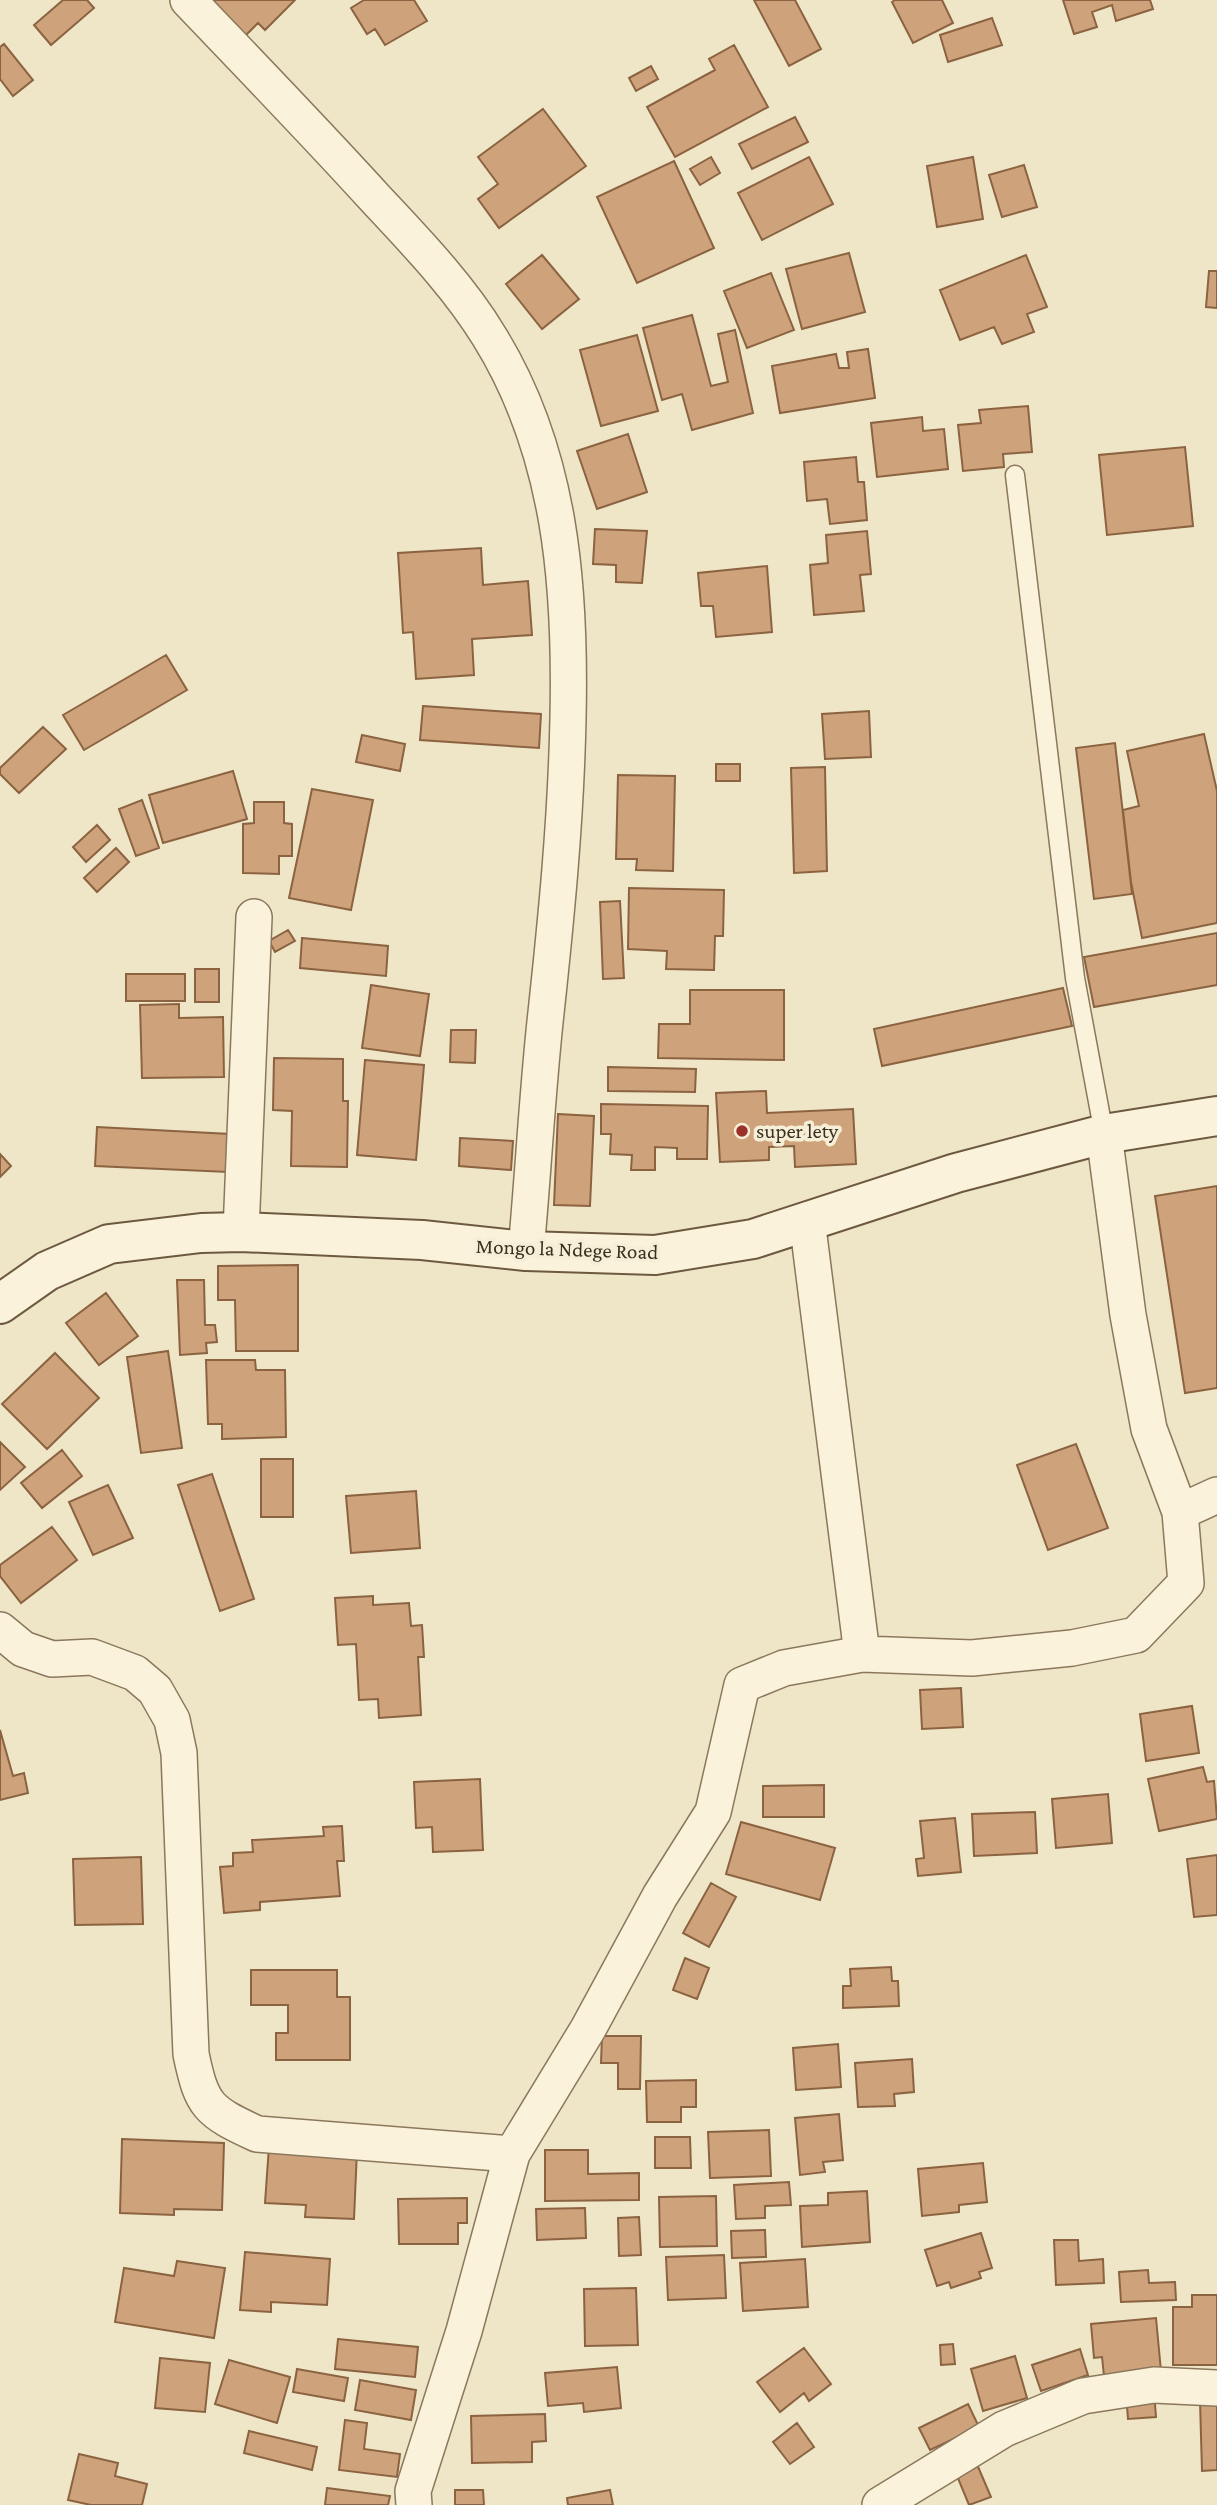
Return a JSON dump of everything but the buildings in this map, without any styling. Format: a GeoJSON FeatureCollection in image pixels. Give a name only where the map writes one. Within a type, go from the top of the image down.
{"type":"FeatureCollection","features":[{"type":"Feature","properties":{"kind":"street"},"geometry":{"type":"LineString","coordinates":[[188,0],[428,254],[489,335],[526,410],[549,475],[562,539],[570,632],[567,759],[561,890],[545,1026],[526,1251]]}},
{"type":"Feature","properties":{"kind":"street"},"geometry":{"type":"LineString","coordinates":[[241,1232],[254,917]]}},
{"type":"Feature","properties":{"kind":"street","name":"Mongo la Ndege Road"},"geometry":{"type":"LineString","coordinates":[[0,1304],[47,1271],[109,1244],[201,1233],[241,1232],[422,1240],[526,1251],[655,1255],[753,1239],[956,1174],[1104,1134],[1217,1116]]}},
{"type":"Feature","properties":{"kind":"street"},"geometry":{"type":"LineString","coordinates":[[414,2505],[413,2491],[460,2344],[512,2154],[588,2029],[660,1896],[713,1812],[743,1685],[783,1668],[862,1654],[972,1658],[1072,1648],[1136,1635],[1186,1583],[1180,1511],[1149,1429],[1128,1315],[1104,1134]]}},
{"type":"Feature","properties":{"kind":"street"},"geometry":{"type":"LineString","coordinates":[[807,1220],[862,1654]]}},
{"type":"Feature","properties":{"kind":"street"},"geometry":{"type":"LineString","coordinates":[[1180,1511],[1217,1495]]}},
{"type":"Feature","properties":{"kind":"street"},"geometry":{"type":"LineString","coordinates":[[0,1630],[23,1649],[52,1659],[92,1657],[135,1673],[155,1690],[172,1720],[179,1752],[191,2054],[200,2094],[219,2117],[257,2134],[512,2154]]}},
{"type":"Feature","properties":{"kind":"street"},"geometry":{"type":"LineString","coordinates":[[880,2505],[1003,2429],[1083,2396],[1154,2385],[1217,2388]]}},
{"type":"Feature","properties":{"kind":"lane"},"geometry":{"type":"LineString","coordinates":[[1015,475],[1075,978],[1104,1134]]}},
{"type":"Feature","properties":{"kind":"place","name":"super lety"},"geometry":{"type":"Point","coordinates":[742,1131]}}]}
